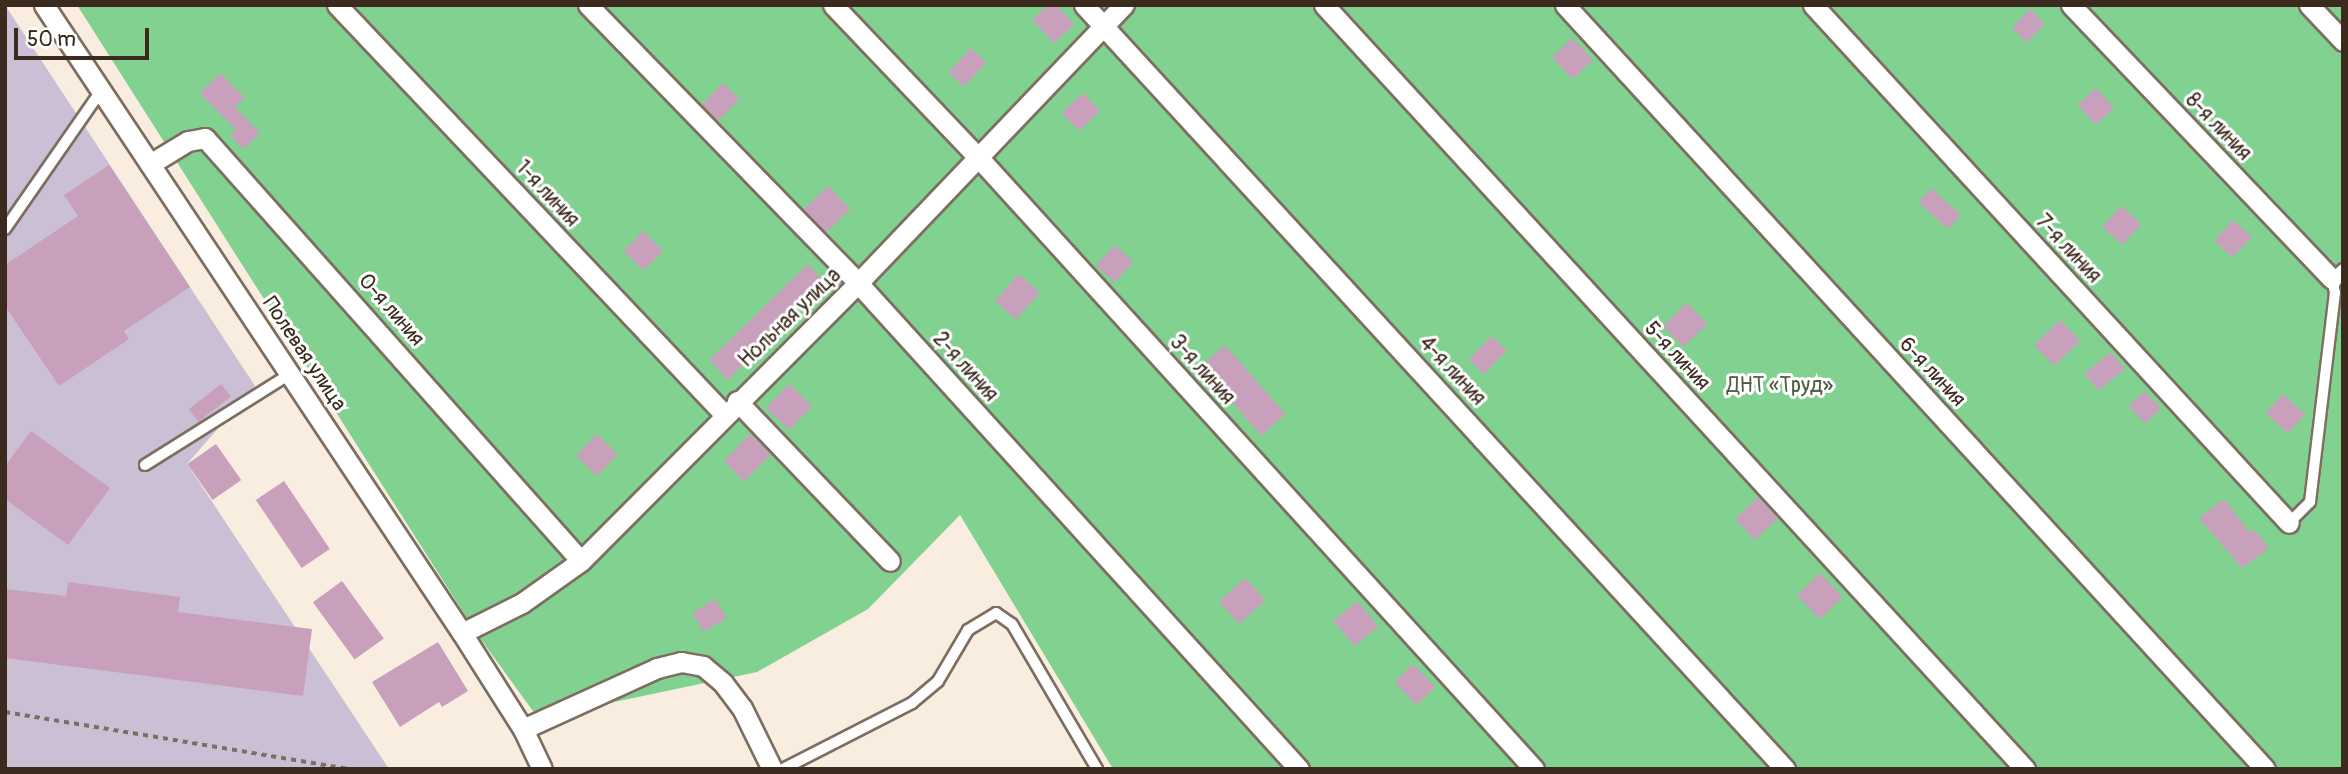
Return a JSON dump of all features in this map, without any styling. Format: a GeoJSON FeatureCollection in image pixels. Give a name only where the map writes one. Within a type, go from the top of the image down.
{"type":"FeatureCollection","features":[{"type":"Feature","properties":{"kind":"street","name":"Полевая улица"},"geometry":{"type":"LineString","coordinates":[[44,5],[462,633],[523,729],[542,769]]}},
{"type":"Feature","properties":{"kind":"street","name":"1-я линия"},"geometry":{"type":"LineString","coordinates":[[337,5],[730,407],[890,561]]}},
{"type":"Feature","properties":{"kind":"street","name":"2-я линия"},"geometry":{"type":"LineString","coordinates":[[588,5],[858,283],[1299,769]]}},
{"type":"Feature","properties":{"kind":"street","name":"3-я линия"},"geometry":{"type":"LineString","coordinates":[[833,5],[978,157],[1534,769]]}},
{"type":"Feature","properties":{"kind":"street","name":"4-я линия"},"geometry":{"type":"LineString","coordinates":[[1084,5],[1785,769]]}},
{"type":"Feature","properties":{"kind":"street","name":"Нольная улица"},"geometry":{"type":"LineString","coordinates":[[462,633],[522,603],[581,561],[730,407],[858,283],[1124,5]]}},
{"type":"Feature","properties":{"kind":"street","name":"5-я линия"},"geometry":{"type":"LineString","coordinates":[[1324,5],[2025,769]]}},
{"type":"Feature","properties":{"kind":"street","name":"6-я линия"},"geometry":{"type":"LineString","coordinates":[[1565,5],[2265,769]]}},
{"type":"Feature","properties":{"kind":"street","name":"7-я линия"},"geometry":{"type":"LineString","coordinates":[[1813,5],[2289,523]]}},
{"type":"Feature","properties":{"kind":"street","name":"8-я линия"},"geometry":{"type":"LineString","coordinates":[[2071,5],[2337,274]]}},
{"type":"Feature","properties":{"kind":"street"},"geometry":{"type":"LineString","coordinates":[[2309,5],[2343,41]]}},
{"type":"Feature","properties":{"kind":"street","name":"0-я линия"},"geometry":{"type":"LineString","coordinates":[[150,164],[188,141],[205,138],[581,561]]}},
{"type":"Feature","properties":{"kind":"street"},"geometry":{"type":"LineString","coordinates":[[523,729],[657,668],[681,662],[703,666],[723,683],[742,708],[772,769]]}},
{"type":"Feature","properties":{"kind":"lane"},"geometry":{"type":"LineString","coordinates":[[5,229],[101,91]]}},
{"type":"Feature","properties":{"kind":"lane"},"geometry":{"type":"LineString","coordinates":[[2289,523],[2310,502],[2337,274]]}},
{"type":"Feature","properties":{"kind":"lane"},"geometry":{"type":"LineString","coordinates":[[145,465],[290,374]]}},
{"type":"Feature","properties":{"kind":"lane"},"geometry":{"type":"LineString","coordinates":[[783,769],[912,703],[938,681],[968,630],[996,613],[1012,624],[1097,769]]}},
{"type":"Feature","properties":{"kind":"path"},"geometry":{"type":"LineString","coordinates":[[5,712],[350,769]]}},
{"type":"Feature","properties":{"kind":"path"},"geometry":{"type":"LineString","coordinates":[[722,769],[737,769]]}},
{"type":"Feature","properties":{"kind":"shaded area"},"geometry":{"type":"Polygon","coordinates":[[[5,5],[255,386],[187,464],[389,769],[5,769],[5,5]]]}},
{"type":"Feature","properties":{"kind":"green space","name":"ДНТ «Труд»"},"geometry":{"type":"Polygon","coordinates":[[[77,5],[2343,5],[2343,769],[1113,769],[960,515],[868,609],[757,672],[538,718],[477,634],[77,5]]]}},
{"type":"Feature","properties":{"kind":"building"},"geometry":{"type":"Polygon","coordinates":[[[1048,5],[1056,5],[1074,24],[1054,43],[1032,20],[1048,5]]]}},
{"type":"Feature","properties":{"kind":"building"},"geometry":{"type":"Polygon","coordinates":[[[2030,9],[2045,24],[2026,42],[2012,27],[2030,9]]]}},
{"type":"Feature","properties":{"kind":"building"},"geometry":{"type":"Polygon","coordinates":[[[1572,38],[1593,60],[1573,79],[1552,57],[1572,38]]]}},
{"type":"Feature","properties":{"kind":"building"},"geometry":{"type":"Polygon","coordinates":[[[971,48],[986,62],[964,86],[948,72],[971,48]]]}},
{"type":"Feature","properties":{"kind":"building"},"geometry":{"type":"Polygon","coordinates":[[[220,73],[245,98],[235,107],[260,133],[243,149],[230,135],[236,130],[200,93],[220,73]]]}},
{"type":"Feature","properties":{"kind":"building"},"geometry":{"type":"Polygon","coordinates":[[[723,83],[739,99],[718,120],[702,104],[723,83]]]}},
{"type":"Feature","properties":{"kind":"building"},"geometry":{"type":"Polygon","coordinates":[[[2096,88],[2114,108],[2095,125],[2077,105],[2096,88]]]}},
{"type":"Feature","properties":{"kind":"building"},"geometry":{"type":"Polygon","coordinates":[[[1083,93],[1100,111],[1079,131],[1062,113],[1083,93]]]}},
{"type":"Feature","properties":{"kind":"building"},"geometry":{"type":"Polygon","coordinates":[[[109,165],[190,287],[124,331],[129,339],[59,386],[5,306],[5,265],[78,216],[64,195],[109,165]]]}},
{"type":"Feature","properties":{"kind":"building"},"geometry":{"type":"Polygon","coordinates":[[[828,186],[850,209],[826,233],[804,210],[828,186]]]}},
{"type":"Feature","properties":{"kind":"building"},"geometry":{"type":"Polygon","coordinates":[[[1931,188],[1961,215],[1948,229],[1918,202],[1931,188]]]}},
{"type":"Feature","properties":{"kind":"building"},"geometry":{"type":"Polygon","coordinates":[[[2121,206],[2141,224],[2122,245],[2102,227],[2121,206]]]}},
{"type":"Feature","properties":{"kind":"building"},"geometry":{"type":"Polygon","coordinates":[[[2233,220],[2252,237],[2233,258],[2214,241],[2233,220]]]}},
{"type":"Feature","properties":{"kind":"building"},"geometry":{"type":"Polygon","coordinates":[[[643,231],[663,250],[644,271],[624,251],[643,231]]]}},
{"type":"Feature","properties":{"kind":"building"},"geometry":{"type":"Polygon","coordinates":[[[1115,245],[1133,262],[1114,283],[1096,265],[1115,245]]]}},
{"type":"Feature","properties":{"kind":"building"},"geometry":{"type":"Polygon","coordinates":[[[808,264],[823,281],[728,380],[709,360],[808,264]]]}},
{"type":"Feature","properties":{"kind":"building"},"geometry":{"type":"Polygon","coordinates":[[[1019,274],[1040,293],[1016,319],[995,301],[1019,274]]]}},
{"type":"Feature","properties":{"kind":"building"},"geometry":{"type":"Polygon","coordinates":[[[1687,303],[1707,324],[1683,347],[1663,326],[1687,303]]]}},
{"type":"Feature","properties":{"kind":"building"},"geometry":{"type":"Polygon","coordinates":[[[2060,320],[2080,341],[2054,366],[2034,345],[2060,320]]]}},
{"type":"Feature","properties":{"kind":"building"},"geometry":{"type":"Polygon","coordinates":[[[1492,336],[1507,351],[1484,374],[1469,359],[1492,336]]]}},
{"type":"Feature","properties":{"kind":"building"},"geometry":{"type":"Polygon","coordinates":[[[1225,345],[1285,414],[1261,435],[1201,366],[1225,345]]]}},
{"type":"Feature","properties":{"kind":"building"},"geometry":{"type":"Polygon","coordinates":[[[2111,352],[2125,369],[2098,390],[2085,373],[2111,352]]]}},
{"type":"Feature","properties":{"kind":"building"},"geometry":{"type":"Polygon","coordinates":[[[221,384],[231,397],[199,422],[189,409],[221,384]]]}},
{"type":"Feature","properties":{"kind":"building"},"geometry":{"type":"Polygon","coordinates":[[[789,384],[812,406],[789,430],[766,408],[789,384]]]}},
{"type":"Feature","properties":{"kind":"building"},"geometry":{"type":"Polygon","coordinates":[[[2145,391],[2161,409],[2145,424],[2129,406],[2145,391]]]}},
{"type":"Feature","properties":{"kind":"building"},"geometry":{"type":"Polygon","coordinates":[[[2283,394],[2305,414],[2288,433],[2266,413],[2283,394]]]}},
{"type":"Feature","properties":{"kind":"building"},"geometry":{"type":"Polygon","coordinates":[[[31,431],[110,488],[68,545],[5,499],[5,466],[31,431]]]}},
{"type":"Feature","properties":{"kind":"building"},"geometry":{"type":"Polygon","coordinates":[[[597,434],[618,454],[597,476],[576,456],[597,434]]]}},
{"type":"Feature","properties":{"kind":"building"},"geometry":{"type":"Polygon","coordinates":[[[750,434],[771,454],[744,481],[724,461],[750,434]]]}},
{"type":"Feature","properties":{"kind":"building"},"geometry":{"type":"Polygon","coordinates":[[[216,444],[241,480],[213,500],[187,464],[216,444]]]}},
{"type":"Feature","properties":{"kind":"building"},"geometry":{"type":"Polygon","coordinates":[[[284,481],[330,549],[302,568],[256,500],[284,481]]]}},
{"type":"Feature","properties":{"kind":"building"},"geometry":{"type":"Polygon","coordinates":[[[1758,497],[1778,518],[1755,540],[1735,519],[1758,497]]]}},
{"type":"Feature","properties":{"kind":"building"},"geometry":{"type":"Polygon","coordinates":[[[2224,499],[2250,533],[2254,529],[2269,548],[2242,568],[2199,518],[2224,499]]]}},
{"type":"Feature","properties":{"kind":"building"},"geometry":{"type":"Polygon","coordinates":[[[1820,573],[1843,597],[1820,619],[1797,595],[1820,573]]]}},
{"type":"Feature","properties":{"kind":"building"},"geometry":{"type":"Polygon","coordinates":[[[1245,578],[1265,600],[1239,624],[1219,601],[1245,578]]]}},
{"type":"Feature","properties":{"kind":"building"},"geometry":{"type":"Polygon","coordinates":[[[342,581],[384,638],[355,660],[313,602],[342,581]]]}},
{"type":"Feature","properties":{"kind":"building"},"geometry":{"type":"Polygon","coordinates":[[[68,582],[180,597],[178,612],[312,629],[303,696],[5,658],[5,589],[66,596],[68,582]]]}},
{"type":"Feature","properties":{"kind":"building"},"geometry":{"type":"Polygon","coordinates":[[[715,599],[727,618],[704,632],[692,613],[715,599]]]}},
{"type":"Feature","properties":{"kind":"building"},"geometry":{"type":"Polygon","coordinates":[[[1357,601],[1378,626],[1354,646],[1333,621],[1357,601]]]}},
{"type":"Feature","properties":{"kind":"building"},"geometry":{"type":"Polygon","coordinates":[[[438,642],[468,691],[442,707],[439,702],[400,727],[372,682],[438,642]]]}},
{"type":"Feature","properties":{"kind":"building"},"geometry":{"type":"Polygon","coordinates":[[[1413,664],[1435,687],[1417,705],[1394,682],[1413,664]]]}}]}
